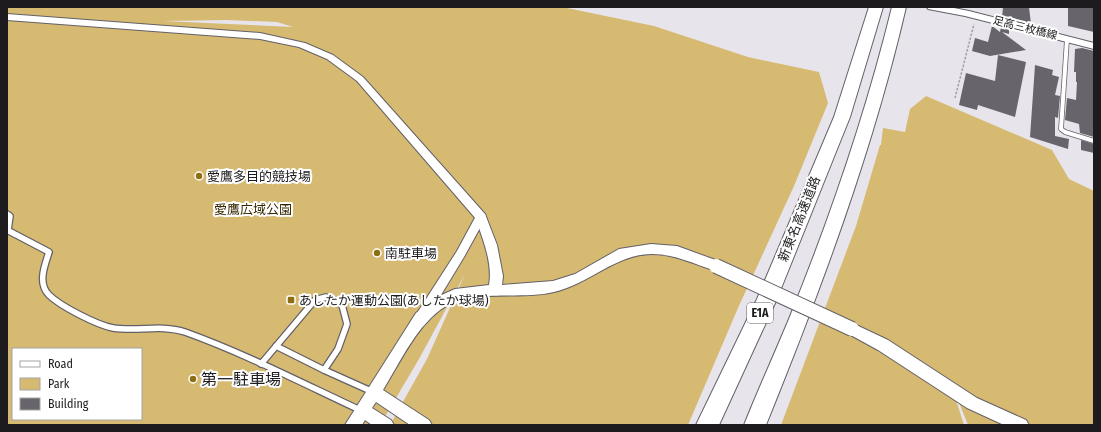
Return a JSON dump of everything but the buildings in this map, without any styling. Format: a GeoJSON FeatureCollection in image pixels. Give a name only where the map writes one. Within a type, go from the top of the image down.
{"type":"FeatureCollection","features":[{"type":"Feature","properties":{"kind":"highway"},"geometry":{"type":"LineString","coordinates":[[755,425],[799,319],[838,211],[885,65],[899,7]]}},
{"type":"Feature","properties":{"kind":"highway","name":"新東名高速道路"},"geometry":{"type":"LineString","coordinates":[[707,425],[766,301],[842,117],[875,10]]}},
{"type":"Feature","properties":{"kind":"main road","name":"足高三枚橋線"},"geometry":{"type":"LineString","coordinates":[[934,7],[965,10],[976,16],[1094,46]]}},
{"type":"Feature","properties":{"kind":"street"},"geometry":{"type":"LineString","coordinates":[[7,17],[260,36],[282,40],[321,53],[344,66],[360,79],[481,217],[491,246],[497,276],[494,291]]}},
{"type":"Feature","properties":{"kind":"street"},"geometry":{"type":"LineString","coordinates":[[353,425],[375,393],[445,276],[472,235],[481,217]]}},
{"type":"Feature","properties":{"kind":"street"},"geometry":{"type":"LineString","coordinates":[[421,317],[442,301],[460,293],[554,287],[579,278],[624,253],[651,249],[677,251],[716,266],[852,329],[883,345],[924,370],[972,403],[1021,425]]}},
{"type":"Feature","properties":{"kind":"street"},"geometry":{"type":"LineString","coordinates":[[375,393],[424,425]]}},
{"type":"Feature","properties":{"kind":"street"},"geometry":{"type":"LineString","coordinates":[[363,411],[386,425]]}},
{"type":"Feature","properties":{"kind":"lane"},"geometry":{"type":"LineString","coordinates":[[1067,39],[1061,129],[1065,132],[1094,141]]}},
{"type":"Feature","properties":{"kind":"lane"},"geometry":{"type":"LineString","coordinates":[[7,214],[10,216],[8,230],[50,252],[44,267],[42,281],[49,295],[86,316],[112,328],[158,327],[182,332],[261,364],[363,411]]}},
{"type":"Feature","properties":{"kind":"lane"},"geometry":{"type":"LineString","coordinates":[[261,364],[315,300],[326,297],[342,305],[347,324],[338,349],[324,370]]}},
{"type":"Feature","properties":{"kind":"lane"},"geometry":{"type":"LineString","coordinates":[[276,346],[375,393]]}},
{"type":"Feature","properties":{"kind":"path"},"geometry":{"type":"LineString","coordinates":[[955,98],[976,16]]}},
{"type":"Feature","properties":{"kind":"green space","name":"愛鷹広域公園"},"geometry":{"type":"Polygon","coordinates":[[[7,7],[562,7],[654,26],[748,57],[819,72],[828,103],[794,186],[738,308],[688,425],[390,425],[427,359],[465,274],[419,359],[380,425],[7,425],[7,7]],[[226,20],[163,21],[293,27],[277,22],[226,20]]]}},
{"type":"Feature","properties":{"kind":"green space"},"geometry":{"type":"Polygon","coordinates":[[[926,96],[1052,150],[1069,179],[1094,191],[1094,425],[968,425],[949,378],[964,425],[781,425],[856,226],[881,145],[883,128],[905,132],[910,109],[926,96]]]}},
{"type":"Feature","properties":{"kind":"place","name":"愛鷹多目的競技場"},"geometry":{"type":"Point","coordinates":[199,176]}},
{"type":"Feature","properties":{"kind":"place","name":"南駐車場"},"geometry":{"type":"Point","coordinates":[377,253]}},
{"type":"Feature","properties":{"kind":"place","name":"あしたか運動公園(あしたか球場)"},"geometry":{"type":"Point","coordinates":[291,300]}},
{"type":"Feature","properties":{"kind":"place","name":"第一駐車場"},"geometry":{"type":"Point","coordinates":[193,379]}}]}
